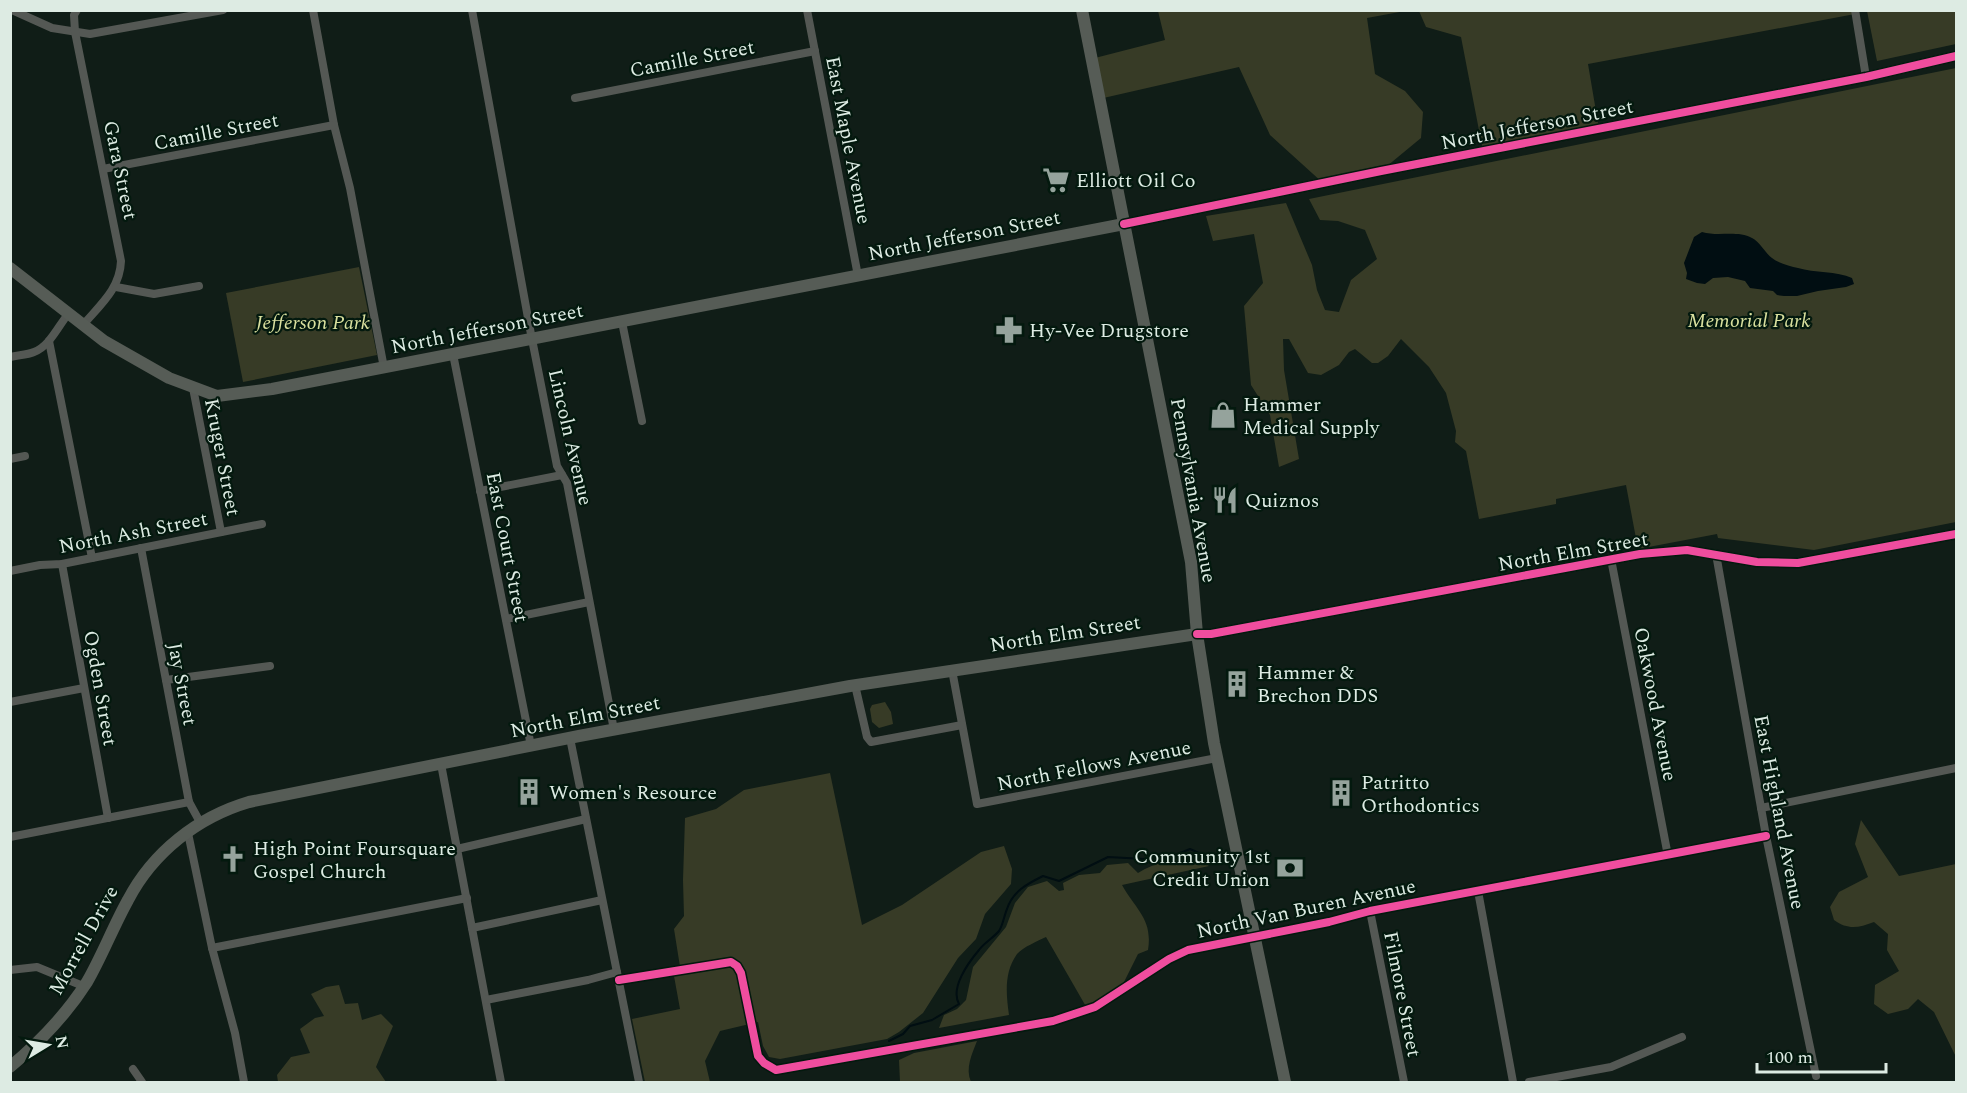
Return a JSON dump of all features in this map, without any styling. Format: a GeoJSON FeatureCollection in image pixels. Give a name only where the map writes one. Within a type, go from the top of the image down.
{"type":"FeatureCollection","features":[{"type":"Feature","properties":{"kind":"main road","name":"Pennsylvania Avenue"},"geometry":{"type":"LineString","coordinates":[[1082,10],[1191,562],[1197,634],[1217,758],[1285,1083]]}},
{"type":"Feature","properties":{"kind":"main road","name":"North Jefferson Street"},"geometry":{"type":"LineString","coordinates":[[10,268],[104,341],[168,378],[217,396],[238,395],[384,368],[1124,224]]}},
{"type":"Feature","properties":{"kind":"main road","name":"North Elm Street"},"geometry":{"type":"LineString","coordinates":[[188,833],[229,808],[249,802],[570,738],[855,685],[1197,634]]}},
{"type":"Feature","properties":{"kind":"main road","name":"Morrell Drive"},"geometry":{"type":"LineString","coordinates":[[10,1067],[57,1023],[83,986],[137,885],[157,858],[188,833]]}},
{"type":"Feature","properties":{"kind":"street"},"geometry":{"type":"LineString","coordinates":[[12,10],[52,28],[90,34],[223,10]]}},
{"type":"Feature","properties":{"kind":"street","name":"Gara Street"},"geometry":{"type":"LineString","coordinates":[[77,10],[74,15],[75,32],[121,261],[116,287]]}},
{"type":"Feature","properties":{"kind":"street"},"geometry":{"type":"LineString","coordinates":[[313,10],[384,368]]}},
{"type":"Feature","properties":{"kind":"street","name":"Lincoln Avenue"},"geometry":{"type":"LineString","coordinates":[[472,10],[557,466],[567,483],[614,730]]}},
{"type":"Feature","properties":{"kind":"street","name":"East Maple Avenue"},"geometry":{"type":"LineString","coordinates":[[807,10],[858,276]]}},
{"type":"Feature","properties":{"kind":"street"},"geometry":{"type":"LineString","coordinates":[[1855,10],[1866,77]]}},
{"type":"Feature","properties":{"kind":"street","name":"Camille Street"},"geometry":{"type":"LineString","coordinates":[[575,98],[815,51]]}},
{"type":"Feature","properties":{"kind":"street","name":"North Jefferson Street"},"geometry":{"type":"LineString","coordinates":[[1124,224],[1392,169],[1866,77],[1956,56]]}},
{"type":"Feature","properties":{"kind":"street","name":"Camille Street"},"geometry":{"type":"LineString","coordinates":[[104,169],[334,125]]}},
{"type":"Feature","properties":{"kind":"street"},"geometry":{"type":"LineString","coordinates":[[83,325],[116,287],[154,294],[200,286]]}},
{"type":"Feature","properties":{"kind":"street"},"geometry":{"type":"LineString","coordinates":[[10,357],[34,352],[49,340],[69,313]]}},
{"type":"Feature","properties":{"kind":"street"},"geometry":{"type":"LineString","coordinates":[[622,322],[642,422]]}},
{"type":"Feature","properties":{"kind":"street"},"geometry":{"type":"LineString","coordinates":[[49,340],[92,558]]}},
{"type":"Feature","properties":{"kind":"street","name":"East Court Street"},"geometry":{"type":"LineString","coordinates":[[453,354],[531,746]]}},
{"type":"Feature","properties":{"kind":"street","name":"Kruger Street"},"geometry":{"type":"LineString","coordinates":[[193,388],[220,532]]}},
{"type":"Feature","properties":{"kind":"street"},"geometry":{"type":"LineString","coordinates":[[10,459],[25,456]]}},
{"type":"Feature","properties":{"kind":"street"},"geometry":{"type":"LineString","coordinates":[[480,491],[562,475]]}},
{"type":"Feature","properties":{"kind":"street","name":"North Ash Street"},"geometry":{"type":"LineString","coordinates":[[10,571],[40,565],[62,564],[262,524]]}},
{"type":"Feature","properties":{"kind":"street","name":"North Elm Street"},"geometry":{"type":"LineString","coordinates":[[1197,634],[1221,632],[1640,554],[1687,550],[1757,562],[1798,563],[1956,534]]}},
{"type":"Feature","properties":{"kind":"street","name":"Jay Street"},"geometry":{"type":"LineString","coordinates":[[141,548],[189,802],[201,824]]}},
{"type":"Feature","properties":{"kind":"street","name":"East Highland Avenue"},"geometry":{"type":"LineString","coordinates":[[1716,554],[1766,836],[1816,1076]]}},
{"type":"Feature","properties":{"kind":"street","name":"Oakwood Avenue"},"geometry":{"type":"LineString","coordinates":[[1611,560],[1668,856]]}},
{"type":"Feature","properties":{"kind":"street","name":"Ogden Street"},"geometry":{"type":"LineString","coordinates":[[62,564],[108,818]]}},
{"type":"Feature","properties":{"kind":"street"},"geometry":{"type":"LineString","coordinates":[[506,619],[590,602]]}},
{"type":"Feature","properties":{"kind":"street"},"geometry":{"type":"LineString","coordinates":[[166,680],[270,666]]}},
{"type":"Feature","properties":{"kind":"street"},"geometry":{"type":"LineString","coordinates":[[855,685],[867,737],[871,742],[962,725],[952,670]]}},
{"type":"Feature","properties":{"kind":"street"},"geometry":{"type":"LineString","coordinates":[[10,702],[84,688]]}},
{"type":"Feature","properties":{"kind":"street","name":"North Fellows Avenue"},"geometry":{"type":"LineString","coordinates":[[962,725],[977,804],[1217,758]]}},
{"type":"Feature","properties":{"kind":"street"},"geometry":{"type":"LineString","coordinates":[[570,738],[639,1083]]}},
{"type":"Feature","properties":{"kind":"street"},"geometry":{"type":"LineString","coordinates":[[441,764],[501,1083]]}},
{"type":"Feature","properties":{"kind":"street"},"geometry":{"type":"LineString","coordinates":[[1761,808],[1956,768]]}},
{"type":"Feature","properties":{"kind":"street"},"geometry":{"type":"LineString","coordinates":[[11,836],[189,802]]}},
{"type":"Feature","properties":{"kind":"street"},"geometry":{"type":"LineString","coordinates":[[457,849],[586,819]]}},
{"type":"Feature","properties":{"kind":"street"},"geometry":{"type":"LineString","coordinates":[[188,833],[212,948],[235,1033],[244,1083]]}},
{"type":"Feature","properties":{"kind":"street","name":"North Van Buren Avenue"},"geometry":{"type":"LineString","coordinates":[[618,976],[731,962],[741,973],[756,1048],[764,1063],[776,1070],[1053,1021],[1095,1007],[1169,959],[1188,950],[1329,922],[1370,911],[1766,836]]}},
{"type":"Feature","properties":{"kind":"street"},"geometry":{"type":"LineString","coordinates":[[1478,891],[1513,1083]]}},
{"type":"Feature","properties":{"kind":"street"},"geometry":{"type":"LineString","coordinates":[[212,948],[467,898]]}},
{"type":"Feature","properties":{"kind":"street"},"geometry":{"type":"LineString","coordinates":[[472,928],[602,900]]}},
{"type":"Feature","properties":{"kind":"street","name":"Filmore Street"},"geometry":{"type":"LineString","coordinates":[[1370,911],[1404,1083]]}},
{"type":"Feature","properties":{"kind":"street"},"geometry":{"type":"LineString","coordinates":[[10,970],[37,967],[83,986]]}},
{"type":"Feature","properties":{"kind":"street"},"geometry":{"type":"LineString","coordinates":[[486,1000],[618,976]]}},
{"type":"Feature","properties":{"kind":"street"},"geometry":{"type":"LineString","coordinates":[[1530,1083],[1611,1067],[1682,1037]]}},
{"type":"Feature","properties":{"kind":"street"},"geometry":{"type":"LineString","coordinates":[[133,1069],[142,1083]]}},
{"type":"Feature","properties":{"kind":"green space"},"geometry":{"type":"Polygon","coordinates":[[[1855,10],[1855,14],[1588,64],[1599,129],[1483,151],[1461,37],[1426,27],[1419,11],[1855,10]]]}},
{"type":"Feature","properties":{"kind":"green space"},"geometry":{"type":"Polygon","coordinates":[[[1158,11],[1405,11],[1367,18],[1375,74],[1405,91],[1423,112],[1421,138],[1381,171],[1323,183],[1270,135],[1239,67],[1099,99],[1091,59],[1165,40],[1158,11]]]}},
{"type":"Feature","properties":{"kind":"green space"},"geometry":{"type":"Polygon","coordinates":[[[1867,11],[1956,11],[1956,44],[1877,61],[1867,11]]]}},
{"type":"Feature","properties":{"kind":"green space","name":"Memorial Park"},"geometry":{"type":"Polygon","coordinates":[[[1956,68],[1956,522],[1814,550],[1718,538],[1717,534],[1638,549],[1626,485],[1556,499],[1556,504],[1479,519],[1466,451],[1455,442],[1456,431],[1446,393],[1429,367],[1401,339],[1388,356],[1378,363],[1372,363],[1355,349],[1349,352],[1339,365],[1321,375],[1308,373],[1289,339],[1283,339],[1284,370],[1299,459],[1279,467],[1270,415],[1251,385],[1244,306],[1263,283],[1254,234],[1213,241],[1206,216],[1286,203],[1312,265],[1317,290],[1325,310],[1339,312],[1351,280],[1377,259],[1365,230],[1338,221],[1320,220],[1309,199],[1956,68]]]}},
{"type":"Feature","properties":{"kind":"green space","name":"Jefferson Park"},"geometry":{"type":"Polygon","coordinates":[[[359,267],[377,355],[243,382],[226,293],[359,267]]]}},
{"type":"Feature","properties":{"kind":"green space"},"geometry":{"type":"Polygon","coordinates":[[[885,702],[891,712],[893,724],[879,728],[872,722],[870,709],[872,705],[885,702]]]}},
{"type":"Feature","properties":{"kind":"green space"},"geometry":{"type":"Polygon","coordinates":[[[830,773],[862,925],[902,905],[981,852],[1004,846],[1012,869],[1011,884],[985,914],[976,939],[958,958],[923,1013],[887,1039],[780,1059],[769,1057],[763,1046],[758,1022],[720,1031],[705,1061],[710,1082],[645,1082],[632,1019],[680,1009],[674,976],[681,973],[674,929],[684,916],[685,818],[716,809],[744,790],[830,773]]]}},
{"type":"Feature","properties":{"kind":"green space"},"geometry":{"type":"Polygon","coordinates":[[[1861,820],[1899,876],[1956,864],[1956,1057],[1934,1012],[1918,999],[1908,1009],[1888,1014],[1874,1004],[1875,985],[1899,971],[1887,950],[1888,934],[1874,922],[1853,927],[1834,920],[1830,907],[1839,892],[1868,877],[1855,844],[1861,820]]]}},
{"type":"Feature","properties":{"kind":"green space"},"geometry":{"type":"Polygon","coordinates":[[[1194,856],[1209,866],[1122,885],[1146,922],[1149,939],[1148,950],[1138,954],[1119,992],[1088,1010],[1046,937],[1023,949],[1013,961],[1007,983],[1009,1015],[939,1028],[944,1015],[957,1009],[966,1000],[973,967],[1006,927],[1015,903],[1028,887],[1047,881],[1059,891],[1064,890],[1063,883],[1079,875],[1100,873],[1107,865],[1128,863],[1138,873],[1158,864],[1194,856]]]}},
{"type":"Feature","properties":{"kind":"green space"},"geometry":{"type":"Polygon","coordinates":[[[339,985],[345,1004],[358,1003],[362,1020],[381,1014],[393,1026],[376,1067],[386,1082],[278,1082],[277,1075],[291,1057],[310,1053],[300,1029],[315,1018],[324,1016],[311,994],[326,987],[339,985]]]}},
{"type":"Feature","properties":{"kind":"green space"},"geometry":{"type":"Polygon","coordinates":[[[977,1041],[969,1066],[971,1082],[900,1082],[899,1060],[914,1053],[977,1041]]]}},
{"type":"Feature","properties":{"kind":"shaded area"},"geometry":{"type":"Polygon","coordinates":[[[1702,232],[1746,236],[1755,240],[1769,256],[1777,261],[1804,270],[1846,276],[1852,278],[1854,284],[1797,296],[1784,296],[1777,295],[1773,291],[1750,288],[1745,281],[1728,277],[1713,278],[1705,284],[1697,283],[1686,279],[1684,263],[1694,237],[1702,232]]]}},
{"type":"Feature","properties":{"kind":"waterway"},"geometry":{"type":"LineString","coordinates":[[889,1041],[903,1034],[910,1026],[932,1020],[959,1004],[958,983],[965,969],[981,947],[999,931],[1013,897],[1031,882],[1043,876],[1059,881],[1108,857],[1163,860],[1190,849],[1206,856]]}},
{"type":"Feature","properties":{"kind":"cycle path"},"geometry":{"type":"LineString","coordinates":[[1124,224],[1381,171],[1866,77],[1956,56]]}},
{"type":"Feature","properties":{"kind":"cycle path"},"geometry":{"type":"LineString","coordinates":[[1197,634],[1211,634],[1640,554],[1687,550],[1757,562],[1798,563],[1956,534]]}},
{"type":"Feature","properties":{"kind":"cycle path"},"geometry":{"type":"LineString","coordinates":[[619,980],[731,962],[741,973],[758,1056],[764,1063],[776,1070],[1053,1021],[1095,1007],[1169,959],[1188,950],[1329,922],[1370,911],[1766,836]]}},
{"type":"Feature","properties":{"kind":"place","name":"Elliott Oil Co"},"geometry":{"type":"Point","coordinates":[1056,180]}},
{"type":"Feature","properties":{"kind":"place","name":"Hy-Vee Drugstore"},"geometry":{"type":"Point","coordinates":[1009,330]}},
{"type":"Feature","properties":{"kind":"place","name":"Hammer Medical Supply"},"geometry":{"type":"Point","coordinates":[1223,415]}},
{"type":"Feature","properties":{"kind":"place","name":"Quiznos"},"geometry":{"type":"Point","coordinates":[1225,500]}},
{"type":"Feature","properties":{"kind":"place","name":"Hammer & Brechon DDS"},"geometry":{"type":"Point","coordinates":[1237,684]}},
{"type":"Feature","properties":{"kind":"place","name":"Women's Resource"},"geometry":{"type":"Point","coordinates":[529,792]}},
{"type":"Feature","properties":{"kind":"place","name":"Patritto Orthodontics"},"geometry":{"type":"Point","coordinates":[1341,793]}},
{"type":"Feature","properties":{"kind":"place","name":"High Point Foursquare Gospel Church"},"geometry":{"type":"Point","coordinates":[233,859]}},
{"type":"Feature","properties":{"kind":"place","name":"Community 1st Credit Union"},"geometry":{"type":"Point","coordinates":[1290,868]}}]}
